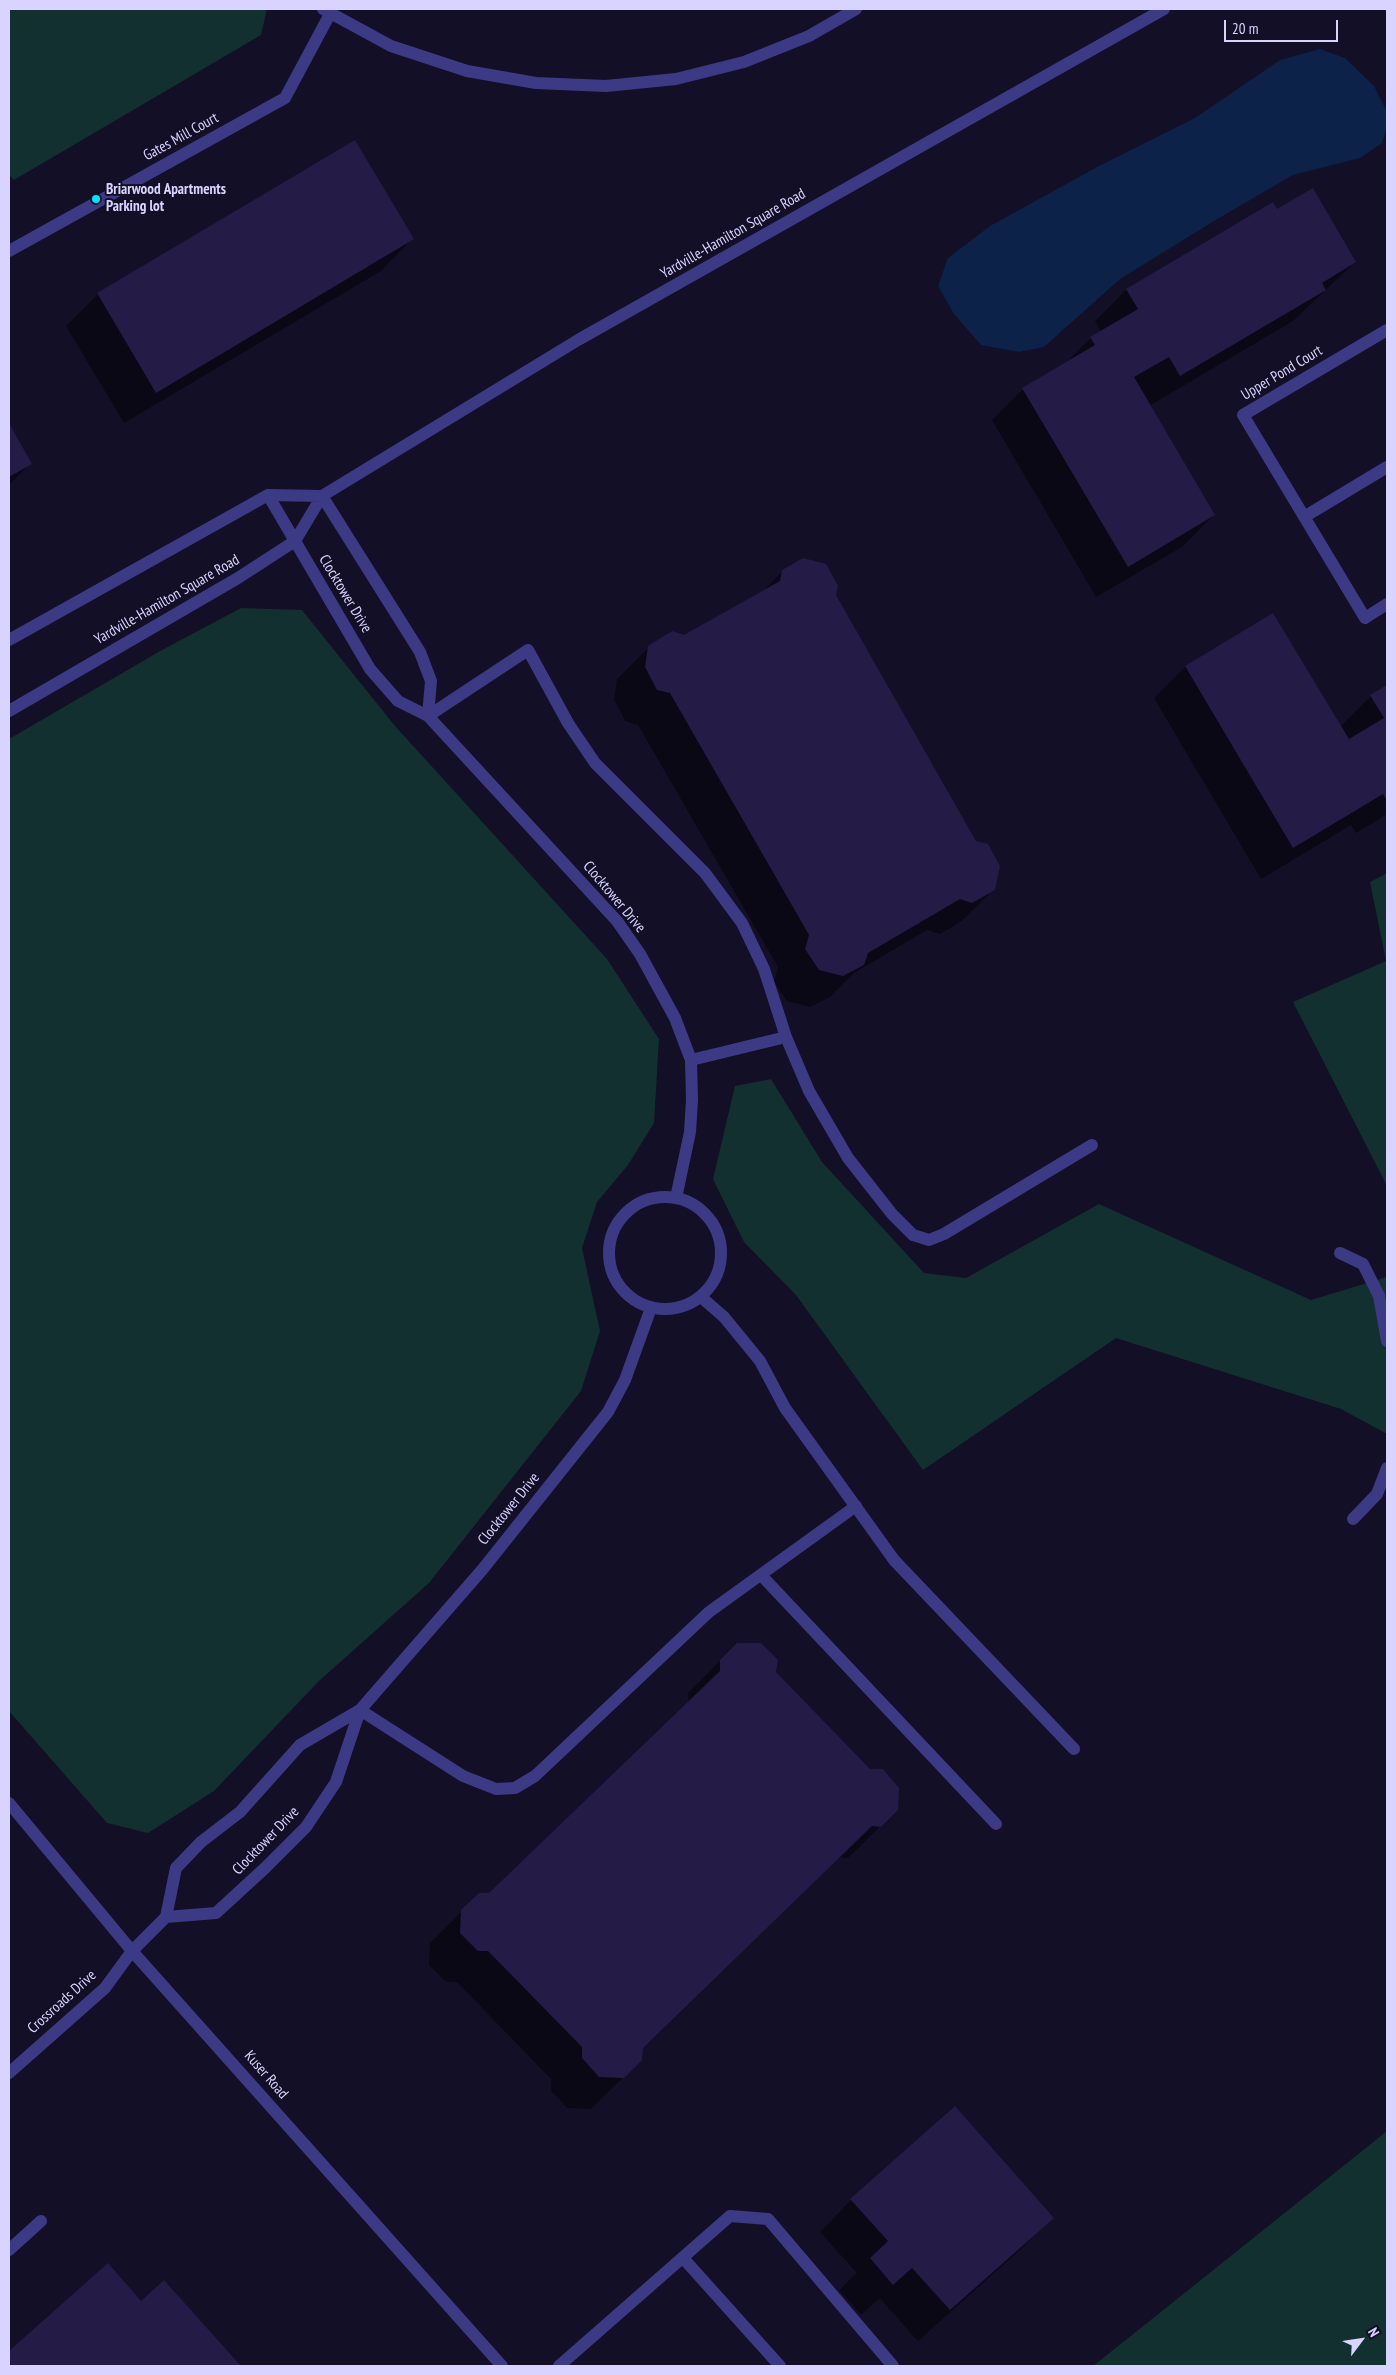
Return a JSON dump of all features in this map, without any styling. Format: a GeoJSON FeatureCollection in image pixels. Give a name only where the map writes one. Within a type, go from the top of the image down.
{"type":"FeatureCollection","features":[{"type":"Feature","properties":{"kind":"street"},"geometry":{"type":"LineString","coordinates":[[327,11],[391,46],[466,71],[536,83],[606,86],[676,79],[744,62],[809,36],[856,9]]}},
{"type":"Feature","properties":{"kind":"street","name":"Yardville-Hamilton Square Road"},"geometry":{"type":"LineString","coordinates":[[9,711],[238,578],[295,541],[322,496],[578,340],[1164,9]]}},
{"type":"Feature","properties":{"kind":"street","name":"Gates Mill Court"},"geometry":{"type":"LineString","coordinates":[[9,251],[285,98],[327,11]]}},
{"type":"Feature","properties":{"kind":"street","name":"Upper Pond Court"},"geometry":{"type":"LineString","coordinates":[[1387,330],[1243,415],[1365,618],[1387,604]]}},
{"type":"Feature","properties":{"kind":"street"},"geometry":{"type":"LineString","coordinates":[[1304,517],[1387,467]]}},
{"type":"Feature","properties":{"kind":"street"},"geometry":{"type":"LineString","coordinates":[[9,640],[268,494],[322,496],[420,652],[431,681],[428,716]]}},
{"type":"Feature","properties":{"kind":"street","name":"Clocktower Drive"},"geometry":{"type":"LineString","coordinates":[[268,494],[370,669],[398,701],[428,716],[617,922],[640,954],[675,1018],[691,1060],[692,1100],[690,1132],[676,1198]]}},
{"type":"Feature","properties":{"kind":"street"},"geometry":{"type":"LineString","coordinates":[[428,716],[528,650],[568,723],[595,763],[705,874],[742,922],[764,969],[786,1038],[810,1091],[848,1158],[892,1214],[913,1235],[929,1240],[944,1234],[1092,1145]]}},
{"type":"Feature","properties":{"kind":"street"},"geometry":{"type":"LineString","coordinates":[[691,1060],[786,1038]]}},
{"type":"Feature","properties":{"kind":"street"},"geometry":{"type":"LineString","coordinates":[[657,1198],[676,1198],[693,1205],[707,1216],[717,1231],[720,1249],[719,1266],[712,1283],[701,1297],[686,1306],[668,1310],[651,1308],[633,1300],[619,1286],[610,1269],[609,1250],[613,1231],[623,1215],[639,1203],[657,1198]]}},
{"type":"Feature","properties":{"kind":"street"},"geometry":{"type":"LineString","coordinates":[[1340,1253],[1363,1264],[1379,1296],[1387,1341]]}},
{"type":"Feature","properties":{"kind":"street"},"geometry":{"type":"LineString","coordinates":[[701,1297],[724,1317],[760,1361],[785,1408],[894,1560],[1074,1750]]}},
{"type":"Feature","properties":{"kind":"street","name":"Clocktower Drive"},"geometry":{"type":"LineString","coordinates":[[360,1710],[336,1782],[306,1827],[216,1913],[166,1917],[176,1868],[202,1842],[240,1812],[300,1745],[360,1710],[482,1570],[608,1412],[625,1380],[651,1308]]}},
{"type":"Feature","properties":{"kind":"street"},"geometry":{"type":"LineString","coordinates":[[1353,1519],[1377,1494],[1387,1468]]}},
{"type":"Feature","properties":{"kind":"street"},"geometry":{"type":"LineString","coordinates":[[360,1710],[463,1776],[496,1789],[515,1788],[535,1776],[709,1612],[856,1506]]}},
{"type":"Feature","properties":{"kind":"street"},"geometry":{"type":"LineString","coordinates":[[761,1575],[996,1824]]}},
{"type":"Feature","properties":{"kind":"street","name":"Kuser Road"},"geometry":{"type":"LineString","coordinates":[[9,1803],[132,1951],[502,2366]]}},
{"type":"Feature","properties":{"kind":"street"},"geometry":{"type":"LineString","coordinates":[[132,1951],[166,1917]]}},
{"type":"Feature","properties":{"kind":"street","name":"Crossroads Drive"},"geometry":{"type":"LineString","coordinates":[[9,2073],[105,1988],[132,1951]]}},
{"type":"Feature","properties":{"kind":"street"},"geometry":{"type":"LineString","coordinates":[[559,2366],[730,2216],[768,2219],[893,2366]]}},
{"type":"Feature","properties":{"kind":"street"},"geometry":{"type":"LineString","coordinates":[[9,2250],[41,2221]]}},
{"type":"Feature","properties":{"kind":"street"},"geometry":{"type":"LineString","coordinates":[[683,2258],[780,2366]]}},
{"type":"Feature","properties":{"kind":"green space"},"geometry":{"type":"Polygon","coordinates":[[[9,9],[267,9],[261,35],[14,180],[9,175],[9,9]]]}},
{"type":"Feature","properties":{"kind":"green space"},"geometry":{"type":"Polygon","coordinates":[[[241,608],[302,610],[395,726],[607,959],[659,1039],[654,1123],[628,1165],[597,1202],[582,1248],[600,1331],[581,1391],[429,1583],[319,1681],[214,1791],[148,1833],[107,1823],[9,1711],[9,739],[162,650],[241,608]]]}},
{"type":"Feature","properties":{"kind":"green space"},"geometry":{"type":"Polygon","coordinates":[[[1387,873],[1387,1186],[1293,1002],[1386,961],[1370,882],[1387,873]]]}},
{"type":"Feature","properties":{"kind":"green space"},"geometry":{"type":"Polygon","coordinates":[[[771,1079],[822,1162],[924,1273],[966,1278],[1099,1204],[1311,1300],[1387,1277],[1387,1434],[1341,1409],[1116,1338],[923,1470],[796,1295],[744,1242],[713,1179],[735,1086],[771,1079]]]}},
{"type":"Feature","properties":{"kind":"green space"},"geometry":{"type":"Polygon","coordinates":[[[1387,2131],[1387,2366],[1093,2366],[1137,2331],[1387,2131]]]}},
{"type":"Feature","properties":{"kind":"water"},"geometry":{"type":"Polygon","coordinates":[[[1320,49],[1345,58],[1374,86],[1387,112],[1387,127],[1382,143],[1360,158],[1293,175],[1214,221],[1120,279],[1044,347],[1019,352],[981,345],[954,314],[938,286],[948,258],[990,226],[1097,167],[1195,118],[1280,60],[1320,49]]]}},
{"type":"Feature","properties":{"kind":"building"},"geometry":{"type":"Polygon","coordinates":[[[355,140],[414,239],[156,393],[97,293],[355,140]]]}},
{"type":"Feature","properties":{"kind":"building"},"geometry":{"type":"Polygon","coordinates":[[[1313,188],[1356,262],[1322,283],[1326,290],[1180,376],[1169,357],[1134,377],[1215,515],[1128,567],[1022,388],[1095,345],[1090,337],[1138,309],[1126,289],[1273,202],[1277,209],[1313,188]]]}},
{"type":"Feature","properties":{"kind":"building"},"geometry":{"type":"Polygon","coordinates":[[[9,423],[32,464],[9,477],[9,423]]]}},
{"type":"Feature","properties":{"kind":"building"},"geometry":{"type":"Polygon","coordinates":[[[803,558],[826,564],[838,586],[836,595],[976,841],[988,844],[1000,866],[995,890],[972,903],[960,899],[868,953],[864,965],[843,976],[819,970],[805,949],[809,935],[670,693],[657,690],[645,667],[648,646],[672,631],[684,635],[780,581],[782,570],[803,558]]]}},
{"type":"Feature","properties":{"kind":"building"},"geometry":{"type":"Polygon","coordinates":[[[1273,613],[1349,739],[1384,718],[1370,695],[1387,685],[1387,801],[1383,794],[1293,848],[1185,666],[1273,613]]]}},
{"type":"Feature","properties":{"kind":"building"},"geometry":{"type":"Polygon","coordinates":[[[737,1643],[761,1643],[778,1660],[776,1672],[870,1769],[883,1769],[899,1788],[898,1810],[881,1827],[872,1826],[643,2048],[642,2060],[624,2078],[599,2077],[582,2058],[582,2047],[488,1951],[478,1951],[460,1933],[461,1910],[479,1893],[489,1893],[720,1671],[720,1660],[737,1643]]]}},
{"type":"Feature","properties":{"kind":"building"},"geometry":{"type":"Polygon","coordinates":[[[955,2106],[1054,2218],[950,2310],[912,2268],[893,2285],[870,2258],[888,2241],[850,2199],[955,2106]]]}},
{"type":"Feature","properties":{"kind":"building"},"geometry":{"type":"Polygon","coordinates":[[[108,2263],[141,2301],[164,2280],[241,2366],[9,2366],[9,2351],[108,2263]]]}},
{"type":"Feature","properties":{"kind":"place","name":"Briarwood Apartments Parking lot"},"geometry":{"type":"Point","coordinates":[96,199]}}]}
